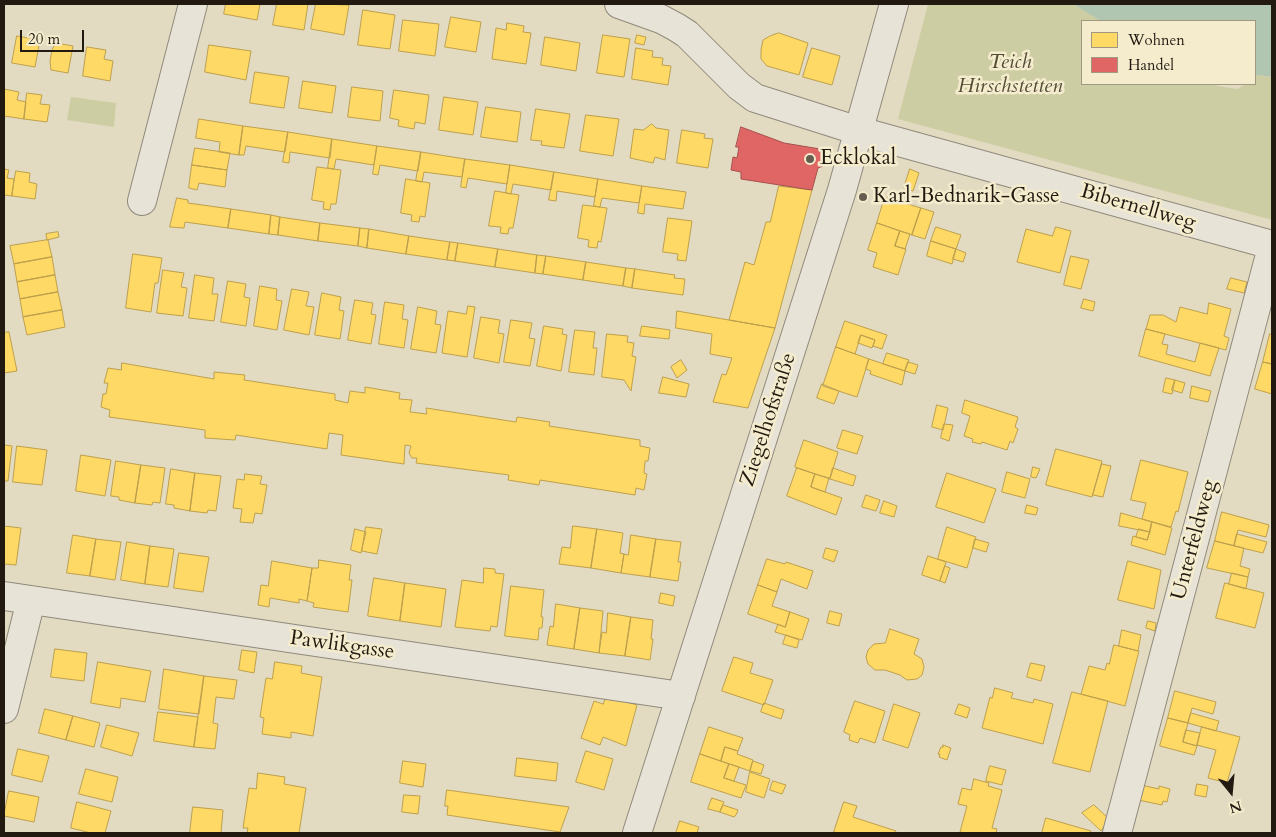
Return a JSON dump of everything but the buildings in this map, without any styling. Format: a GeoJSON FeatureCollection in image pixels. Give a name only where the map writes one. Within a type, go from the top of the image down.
{"type":"FeatureCollection","features":[{"type":"Feature","properties":{"kind":"street"},"geometry":{"type":"LineString","coordinates":[[142,201],[193,4]]}},
{"type":"Feature","properties":{"kind":"street"},"geometry":{"type":"LineString","coordinates":[[619,4],[661,18],[687,34],[738,86],[755,98],[859,131]]}},
{"type":"Feature","properties":{"kind":"street","name":"Ziegelhofstraße"},"geometry":{"type":"LineString","coordinates":[[637,833],[859,131],[894,4]]}},
{"type":"Feature","properties":{"kind":"street","name":"Bibernellweg"},"geometry":{"type":"LineString","coordinates":[[859,131],[1272,246]]}},
{"type":"Feature","properties":{"kind":"street","name":"Unterfeldweg"},"geometry":{"type":"LineString","coordinates":[[1117,833],[1272,246]]}},
{"type":"Feature","properties":{"kind":"street","name":"Pawlikgasse"},"geometry":{"type":"LineString","coordinates":[[4,596],[681,696]]}},
{"type":"Feature","properties":{"kind":"street"},"geometry":{"type":"LineString","coordinates":[[4,709],[32,600]]}},
{"type":"Feature","properties":{"kind":"green space","name":"Teich Hirschstetten"},"geometry":{"type":"Polygon","coordinates":[[[928,4],[1073,4],[1099,20],[1081,20],[1081,85],[1216,85],[1238,89],[1244,85],[1256,85],[1256,75],[1272,77],[1272,220],[898,119],[928,4]]]}},
{"type":"Feature","properties":{"kind":"green space"},"geometry":{"type":"Polygon","coordinates":[[[71,97],[116,103],[114,127],[67,120],[71,97]]]}},
{"type":"Feature","properties":{"kind":"shaded area"},"geometry":{"type":"Polygon","coordinates":[[[1073,4],[1272,4],[1272,77],[1256,76],[1256,20],[1099,20],[1073,4]]]}},
{"type":"Feature","properties":{"kind":"place","name":"Ecklokal"},"geometry":{"type":"Point","coordinates":[810,159]}},
{"type":"Feature","properties":{"kind":"place","name":"Karl-Bednarik-Gasse"},"geometry":{"type":"Point","coordinates":[863,197]}}]}
